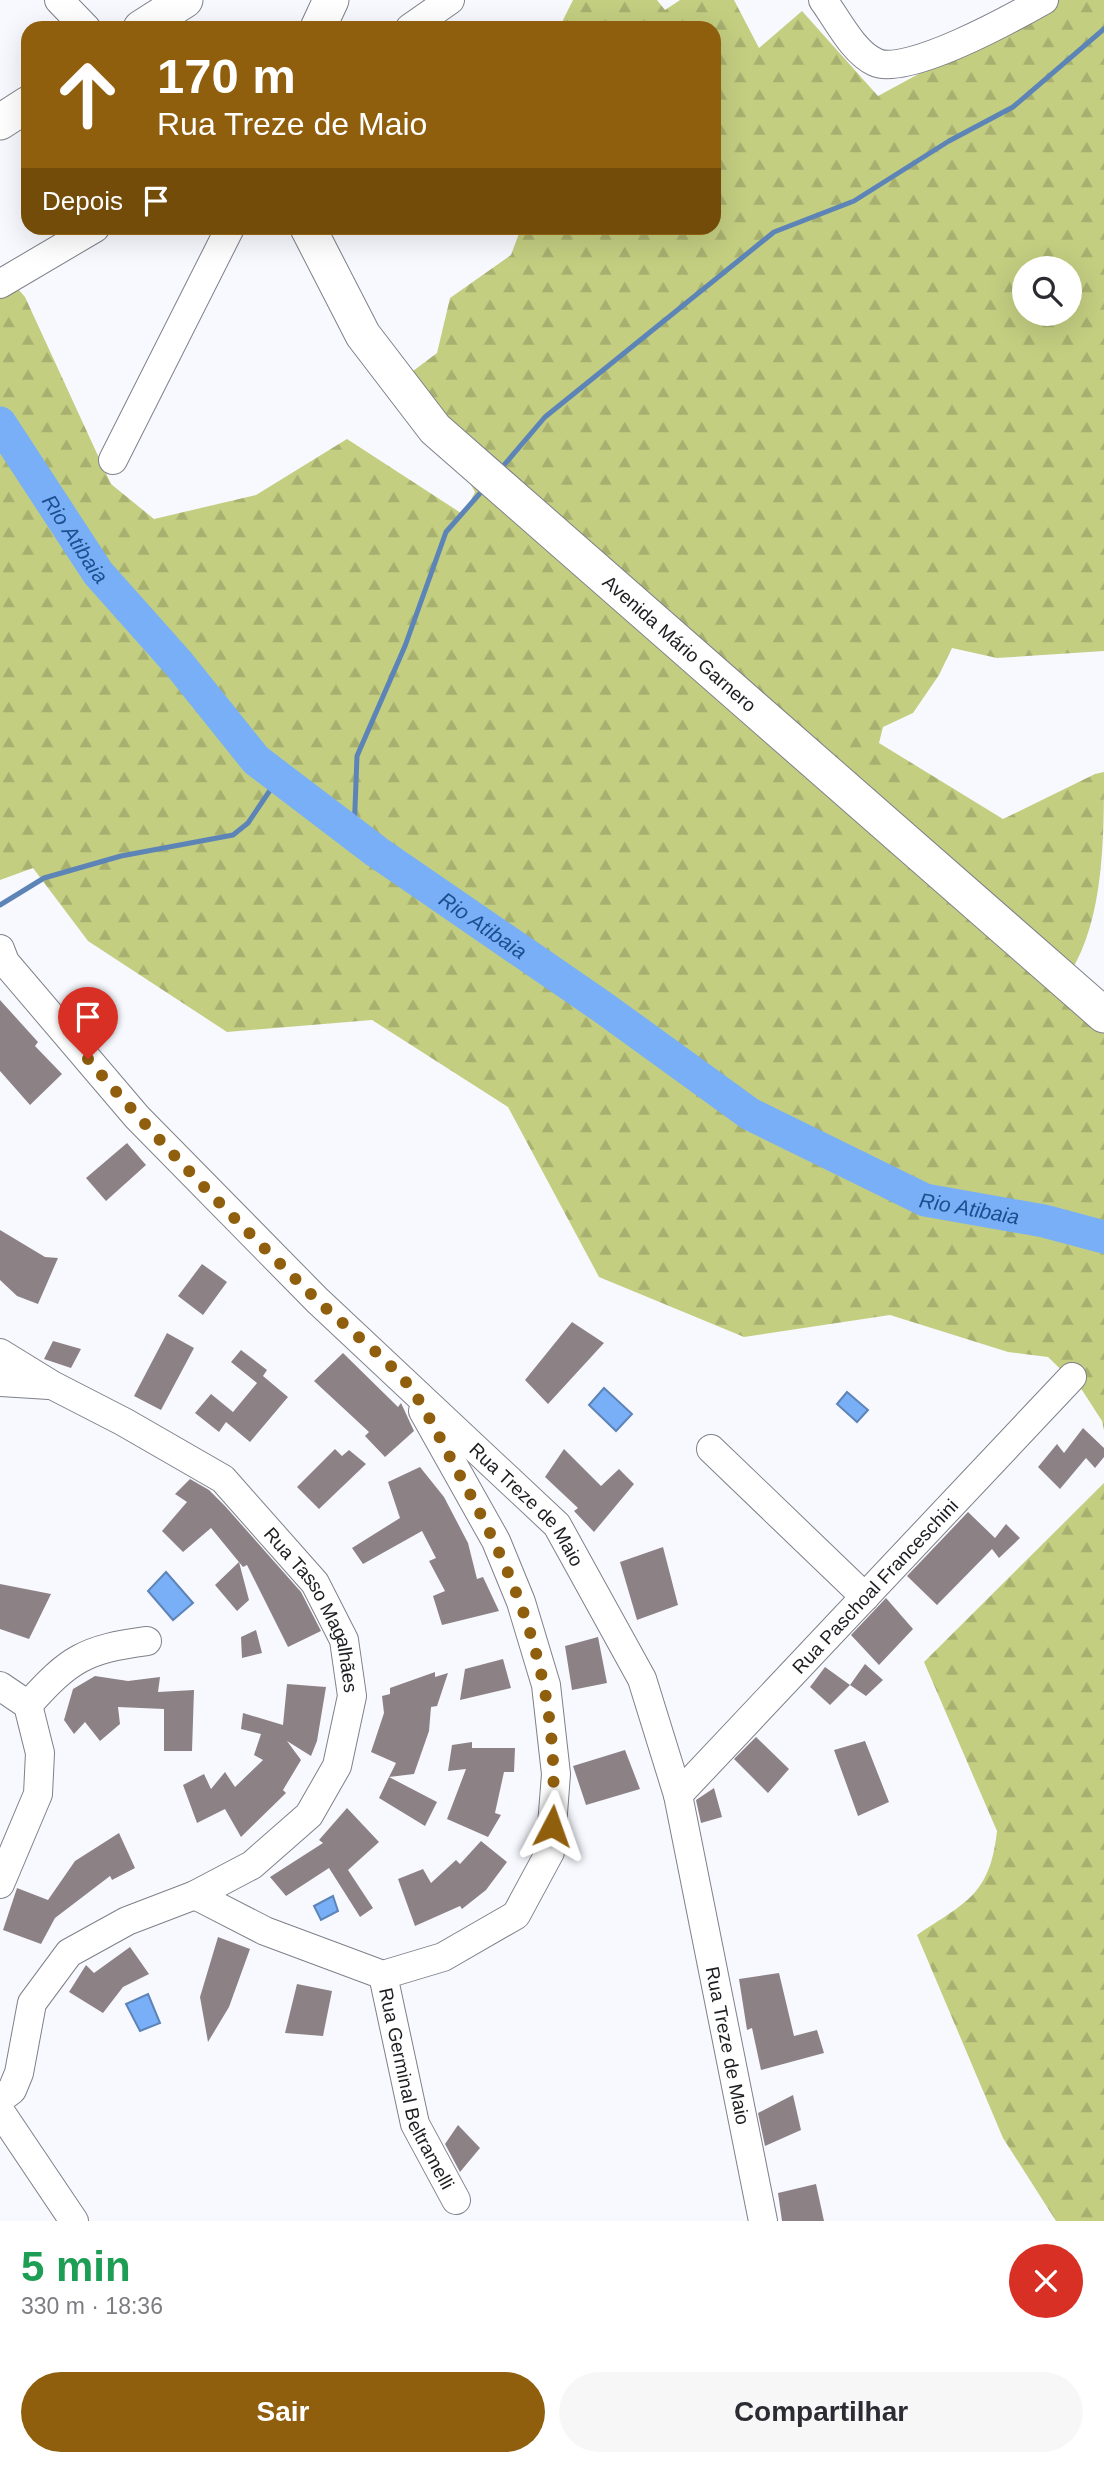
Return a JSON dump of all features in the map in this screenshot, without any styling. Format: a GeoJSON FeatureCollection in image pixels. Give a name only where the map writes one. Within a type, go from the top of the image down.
{"type":"FeatureCollection","features":[{"type":"Feature","properties":{"kind":"main road"},"geometry":{"type":"LineString","coordinates":[[152,21],[185,0]]}},
{"type":"Feature","properties":{"kind":"main road"},"geometry":{"type":"LineString","coordinates":[[321,21],[331,0]]}},
{"type":"Feature","properties":{"kind":"main road"},"geometry":{"type":"LineString","coordinates":[[0,122],[21,108]]}},
{"type":"Feature","properties":{"kind":"main road","name":"Avenida Mário Garnero"},"geometry":{"type":"LineString","coordinates":[[312,235],[363,335],[435,429],[1104,1015]]}},
{"type":"Feature","properties":{"kind":"street"},"geometry":{"type":"LineString","coordinates":[[59,0],[79,21]]}},
{"type":"Feature","properties":{"kind":"street"},"geometry":{"type":"LineString","coordinates":[[420,21],[450,0]]}},
{"type":"Feature","properties":{"kind":"street"},"geometry":{"type":"LineString","coordinates":[[823,0],[864,55],[876,64],[898,66],[988,31],[1044,0]]}},
{"type":"Feature","properties":{"kind":"street"},"geometry":{"type":"LineString","coordinates":[[0,285],[83,235]]}},
{"type":"Feature","properties":{"kind":"street"},"geometry":{"type":"LineString","coordinates":[[113,460],[226,235]]}},
{"type":"Feature","properties":{"kind":"street","name":"Rua Treze de Maio"},"geometry":{"type":"LineString","coordinates":[[3,956],[137,1117],[317,1300],[557,1525],[642,1679],[678,1795],[763,2221]]}},
{"type":"Feature","properties":{"kind":"street","name":"Rua Tasso Magalhães"},"geometry":{"type":"LineString","coordinates":[[0,1353],[52,1385],[171,1448],[223,1479],[315,1583],[344,1640],[352,1696],[337,1766],[309,1815],[252,1865],[195,1895],[127,1921],[69,1953],[32,2003],[19,2073],[12,2090],[0,2099]]}},
{"type":"Feature","properties":{"kind":"street","name":"Rua Paschoal Franceschini"},"geometry":{"type":"LineString","coordinates":[[678,1795],[1072,1377]]}},
{"type":"Feature","properties":{"kind":"street"},"geometry":{"type":"LineString","coordinates":[[0,1382],[52,1385]]}},
{"type":"Feature","properties":{"kind":"street"},"geometry":{"type":"LineString","coordinates":[[195,1895],[265,1931],[383,1975],[443,1957],[516,1915],[550,1852],[556,1774],[546,1685],[521,1602],[496,1541],[410,1387]]}},
{"type":"Feature","properties":{"kind":"street"},"geometry":{"type":"LineString","coordinates":[[712,1449],[865,1597]]}},
{"type":"Feature","properties":{"kind":"street"},"geometry":{"type":"LineString","coordinates":[[28,1706],[73,1661],[103,1647],[147,1641]]}},
{"type":"Feature","properties":{"kind":"street"},"geometry":{"type":"LineString","coordinates":[[0,1686],[28,1706],[40,1753],[38,1794],[0,1884]]}},
{"type":"Feature","properties":{"kind":"street","name":"Rua Germinal Beltramelli"},"geometry":{"type":"LineString","coordinates":[[383,1975],[415,2124],[456,2200]]}},
{"type":"Feature","properties":{"kind":"street"},"geometry":{"type":"LineString","coordinates":[[0,2111],[74,2221]]}},
{"type":"Feature","properties":{"kind":"green space"},"geometry":{"type":"Polygon","coordinates":[[[573,0],[657,0],[665,10],[680,0],[734,0],[759,48],[802,11],[878,96],[1055,0],[1104,0],[1104,651],[997,658],[952,648],[939,675],[913,713],[883,727],[879,743],[1003,819],[1104,772],[1102,850],[1096,903],[1090,928],[1070,973],[1104,1001],[1104,1430],[1102,1421],[1082,1390],[1048,1357],[1008,1352],[890,1315],[744,1337],[599,1277],[508,1107],[372,1020],[227,1032],[88,941],[33,868],[0,880],[0,268],[25,297],[111,484],[154,519],[256,495],[347,439],[464,515],[475,492],[409,374],[437,353],[450,298],[511,255],[518,235],[721,235],[721,21],[562,21],[573,0]]]}},
{"type":"Feature","properties":{"kind":"green space"},"geometry":{"type":"Polygon","coordinates":[[[1104,1483],[1104,2221],[1056,2221],[1003,2138],[917,1935],[973,1895],[988,1870],[997,1831],[924,1662],[1104,1483]]]}},
{"type":"Feature","properties":{"kind":"water"},"geometry":{"type":"Polygon","coordinates":[[[604,1388],[632,1414],[616,1431],[589,1405],[604,1388]]]}},
{"type":"Feature","properties":{"kind":"water"},"geometry":{"type":"Polygon","coordinates":[[[847,1392],[868,1410],[857,1422],[837,1404],[847,1392]]]}},
{"type":"Feature","properties":{"kind":"water"},"geometry":{"type":"Polygon","coordinates":[[[166,1572],[193,1603],[173,1620],[148,1591],[166,1572]]]}},
{"type":"Feature","properties":{"kind":"water"},"geometry":{"type":"Polygon","coordinates":[[[333,1896],[338,1911],[321,1920],[314,1906],[333,1896]]]}},
{"type":"Feature","properties":{"kind":"water"},"geometry":{"type":"Polygon","coordinates":[[[148,1994],[160,2023],[140,2031],[126,2004],[148,1994]]]}},
{"type":"Feature","properties":{"kind":"building"},"geometry":{"type":"Polygon","coordinates":[[[0,1000],[38,1042],[35,1046],[62,1074],[30,1105],[0,1071],[0,1000]]]}},
{"type":"Feature","properties":{"kind":"building"},"geometry":{"type":"Polygon","coordinates":[[[127,1143],[146,1165],[106,1201],[86,1178],[127,1143]]]}},
{"type":"Feature","properties":{"kind":"building"},"geometry":{"type":"Polygon","coordinates":[[[0,1230],[45,1257],[58,1258],[38,1304],[17,1296],[0,1280],[0,1230]]]}},
{"type":"Feature","properties":{"kind":"building"},"geometry":{"type":"Polygon","coordinates":[[[202,1264],[227,1282],[203,1315],[178,1296],[202,1264]]]}},
{"type":"Feature","properties":{"kind":"building"},"geometry":{"type":"Polygon","coordinates":[[[572,1322],[604,1343],[548,1404],[525,1380],[572,1322]]]}},
{"type":"Feature","properties":{"kind":"building"},"geometry":{"type":"Polygon","coordinates":[[[167,1333],[194,1348],[161,1410],[134,1396],[167,1333]]]}},
{"type":"Feature","properties":{"kind":"building"},"geometry":{"type":"Polygon","coordinates":[[[53,1341],[81,1349],[71,1368],[44,1359],[53,1341]]]}},
{"type":"Feature","properties":{"kind":"building"},"geometry":{"type":"Polygon","coordinates":[[[241,1350],[267,1370],[263,1376],[288,1397],[250,1442],[226,1422],[219,1432],[195,1413],[211,1394],[233,1412],[257,1383],[231,1362],[241,1350]]]}},
{"type":"Feature","properties":{"kind":"building"},"geometry":{"type":"Polygon","coordinates":[[[343,1353],[398,1407],[401,1403],[414,1431],[385,1457],[365,1436],[369,1432],[314,1381],[343,1353]]]}},
{"type":"Feature","properties":{"kind":"building"},"geometry":{"type":"Polygon","coordinates":[[[1083,1428],[1104,1448],[1104,1457],[1095,1468],[1086,1458],[1060,1489],[1038,1467],[1057,1444],[1064,1453],[1083,1428]]]}},
{"type":"Feature","properties":{"kind":"building"},"geometry":{"type":"Polygon","coordinates":[[[335,1449],[342,1456],[349,1450],[366,1464],[319,1509],[297,1487],[335,1449]]]}},
{"type":"Feature","properties":{"kind":"building"},"geometry":{"type":"Polygon","coordinates":[[[564,1449],[601,1486],[619,1469],[634,1484],[594,1532],[574,1511],[578,1508],[545,1477],[564,1449]]]}},
{"type":"Feature","properties":{"kind":"building"},"geometry":{"type":"Polygon","coordinates":[[[420,1467],[444,1497],[468,1543],[477,1579],[483,1577],[499,1611],[442,1625],[433,1596],[445,1591],[429,1561],[436,1558],[422,1531],[363,1564],[352,1548],[400,1518],[388,1482],[420,1467]]]}},
{"type":"Feature","properties":{"kind":"building"},"geometry":{"type":"Polygon","coordinates":[[[190,1479],[209,1490],[225,1506],[301,1592],[321,1631],[288,1647],[247,1565],[243,1567],[211,1528],[183,1552],[162,1531],[187,1502],[175,1494],[190,1479]]]}},
{"type":"Feature","properties":{"kind":"building"},"geometry":{"type":"Polygon","coordinates":[[[968,1512],[995,1538],[1006,1524],[1020,1538],[999,1558],[992,1549],[937,1605],[907,1576],[968,1512]]]}},
{"type":"Feature","properties":{"kind":"building"},"geometry":{"type":"Polygon","coordinates":[[[663,1547],[678,1605],[637,1620],[620,1562],[663,1547]]]}},
{"type":"Feature","properties":{"kind":"building"},"geometry":{"type":"Polygon","coordinates":[[[239,1562],[249,1600],[237,1611],[215,1585],[239,1562]]]}},
{"type":"Feature","properties":{"kind":"building"},"geometry":{"type":"Polygon","coordinates":[[[0,1584],[51,1594],[29,1639],[0,1629],[0,1584]]]}},
{"type":"Feature","properties":{"kind":"building"},"geometry":{"type":"Polygon","coordinates":[[[886,1598],[913,1629],[879,1665],[851,1635],[886,1598]]]}},
{"type":"Feature","properties":{"kind":"building"},"geometry":{"type":"Polygon","coordinates":[[[256,1630],[262,1653],[242,1658],[241,1637],[256,1630]]]}},
{"type":"Feature","properties":{"kind":"building"},"geometry":{"type":"Polygon","coordinates":[[[598,1637],[607,1683],[572,1690],[565,1646],[598,1637]]]}},
{"type":"Feature","properties":{"kind":"building"},"geometry":{"type":"Polygon","coordinates":[[[503,1659],[511,1688],[460,1700],[465,1669],[503,1659]]]}},
{"type":"Feature","properties":{"kind":"building"},"geometry":{"type":"Polygon","coordinates":[[[865,1664],[883,1680],[866,1696],[850,1685],[865,1664]]]}},
{"type":"Feature","properties":{"kind":"building"},"geometry":{"type":"Polygon","coordinates":[[[825,1667],[850,1685],[830,1705],[810,1687],[825,1667]]]}},
{"type":"Feature","properties":{"kind":"building"},"geometry":{"type":"Polygon","coordinates":[[[435,1672],[435,1677],[448,1673],[437,1706],[431,1707],[429,1731],[414,1774],[389,1777],[396,1763],[371,1752],[384,1713],[382,1696],[390,1694],[390,1688],[435,1672]]]}},
{"type":"Feature","properties":{"kind":"building"},"geometry":{"type":"Polygon","coordinates":[[[95,1676],[128,1681],[160,1677],[158,1692],[194,1690],[192,1751],[164,1751],[164,1709],[118,1707],[120,1724],[100,1741],[85,1722],[74,1734],[64,1720],[73,1689],[95,1676]]]}},
{"type":"Feature","properties":{"kind":"building"},"geometry":{"type":"Polygon","coordinates":[[[287,1684],[326,1687],[317,1741],[311,1756],[287,1741],[301,1760],[283,1790],[286,1793],[241,1837],[225,1809],[197,1823],[183,1785],[204,1774],[211,1789],[225,1772],[235,1787],[263,1760],[254,1755],[261,1734],[241,1729],[243,1713],[283,1725],[287,1684]]]}},
{"type":"Feature","properties":{"kind":"building"},"geometry":{"type":"Polygon","coordinates":[[[756,1737],[789,1769],[768,1793],[734,1759],[756,1737]]]}},
{"type":"Feature","properties":{"kind":"building"},"geometry":{"type":"Polygon","coordinates":[[[865,1741],[889,1802],[858,1816],[834,1750],[865,1741]]]}},
{"type":"Feature","properties":{"kind":"building"},"geometry":{"type":"Polygon","coordinates":[[[472,1742],[472,1748],[515,1748],[514,1772],[504,1772],[495,1813],[501,1815],[488,1837],[447,1819],[466,1769],[448,1771],[452,1745],[472,1742]]]}},
{"type":"Feature","properties":{"kind":"building"},"geometry":{"type":"Polygon","coordinates":[[[625,1750],[640,1789],[586,1805],[573,1766],[625,1750]]]}},
{"type":"Feature","properties":{"kind":"building"},"geometry":{"type":"Polygon","coordinates":[[[389,1777],[437,1802],[425,1826],[379,1798],[389,1777]]]}},
{"type":"Feature","properties":{"kind":"building"},"geometry":{"type":"Polygon","coordinates":[[[714,1788],[722,1817],[701,1823],[696,1800],[714,1788]]]}},
{"type":"Feature","properties":{"kind":"building"},"geometry":{"type":"Polygon","coordinates":[[[347,1808],[379,1842],[348,1870],[373,1908],[360,1917],[329,1868],[286,1896],[270,1877],[323,1843],[319,1840],[347,1808]]]}},
{"type":"Feature","properties":{"kind":"building"},"geometry":{"type":"Polygon","coordinates":[[[119,1833],[135,1868],[112,1880],[110,1876],[55,1918],[41,1944],[3,1930],[17,1888],[48,1900],[75,1861],[119,1833]]]}},
{"type":"Feature","properties":{"kind":"building"},"geometry":{"type":"Polygon","coordinates":[[[481,1841],[507,1862],[486,1890],[462,1909],[460,1906],[415,1926],[398,1879],[423,1869],[431,1883],[456,1860],[460,1864],[481,1841]]]}},
{"type":"Feature","properties":{"kind":"building"},"geometry":{"type":"Polygon","coordinates":[[[218,1937],[250,1949],[229,2007],[208,2042],[200,1997],[218,1937]]]}},
{"type":"Feature","properties":{"kind":"building"},"geometry":{"type":"Polygon","coordinates":[[[130,1947],[149,1974],[123,1987],[103,2013],[69,1992],[86,1965],[94,1973],[130,1947]]]}},
{"type":"Feature","properties":{"kind":"building"},"geometry":{"type":"Polygon","coordinates":[[[779,1973],[794,2036],[817,2030],[824,2053],[761,2070],[752,2028],[747,2030],[739,1979],[779,1973]]]}},
{"type":"Feature","properties":{"kind":"building"},"geometry":{"type":"Polygon","coordinates":[[[297,1984],[332,1991],[323,2036],[285,2033],[297,1984]]]}},
{"type":"Feature","properties":{"kind":"building"},"geometry":{"type":"Polygon","coordinates":[[[793,2095],[801,2130],[765,2146],[758,2113],[793,2095]]]}},
{"type":"Feature","properties":{"kind":"building"},"geometry":{"type":"Polygon","coordinates":[[[458,2125],[480,2148],[460,2172],[445,2144],[458,2125]]]}},
{"type":"Feature","properties":{"kind":"building"},"geometry":{"type":"Polygon","coordinates":[[[816,2184],[824,2221],[782,2221],[778,2193],[816,2184]]]}},
{"type":"Feature","properties":{"kind":"waterway"},"geometry":{"type":"LineString","coordinates":[[504,465],[545,417],[774,232],[854,201],[949,141],[1013,107],[1104,29]]}},
{"type":"Feature","properties":{"kind":"waterway","name":"Rio Atibaia"},"geometry":{"type":"LineString","coordinates":[[0,423],[98,573],[179,664],[256,760],[377,852],[601,1006],[750,1114],[925,1200],[1044,1221],[1104,1237]]}},
{"type":"Feature","properties":{"kind":"waterway"},"geometry":{"type":"LineString","coordinates":[[354,834],[357,756],[405,646],[446,532],[482,491]]}},
{"type":"Feature","properties":{"kind":"waterway"},"geometry":{"type":"LineString","coordinates":[[0,905],[44,878],[121,856],[233,835],[248,823],[279,777]]}},
{"type":"Feature","properties":{"kind":"route"},"geometry":{"type":"LineString","coordinates":[[88,1059],[137,1117],[317,1300],[410,1387],[496,1541],[521,1602],[546,1685],[556,1774],[552,1826]]}}]}
